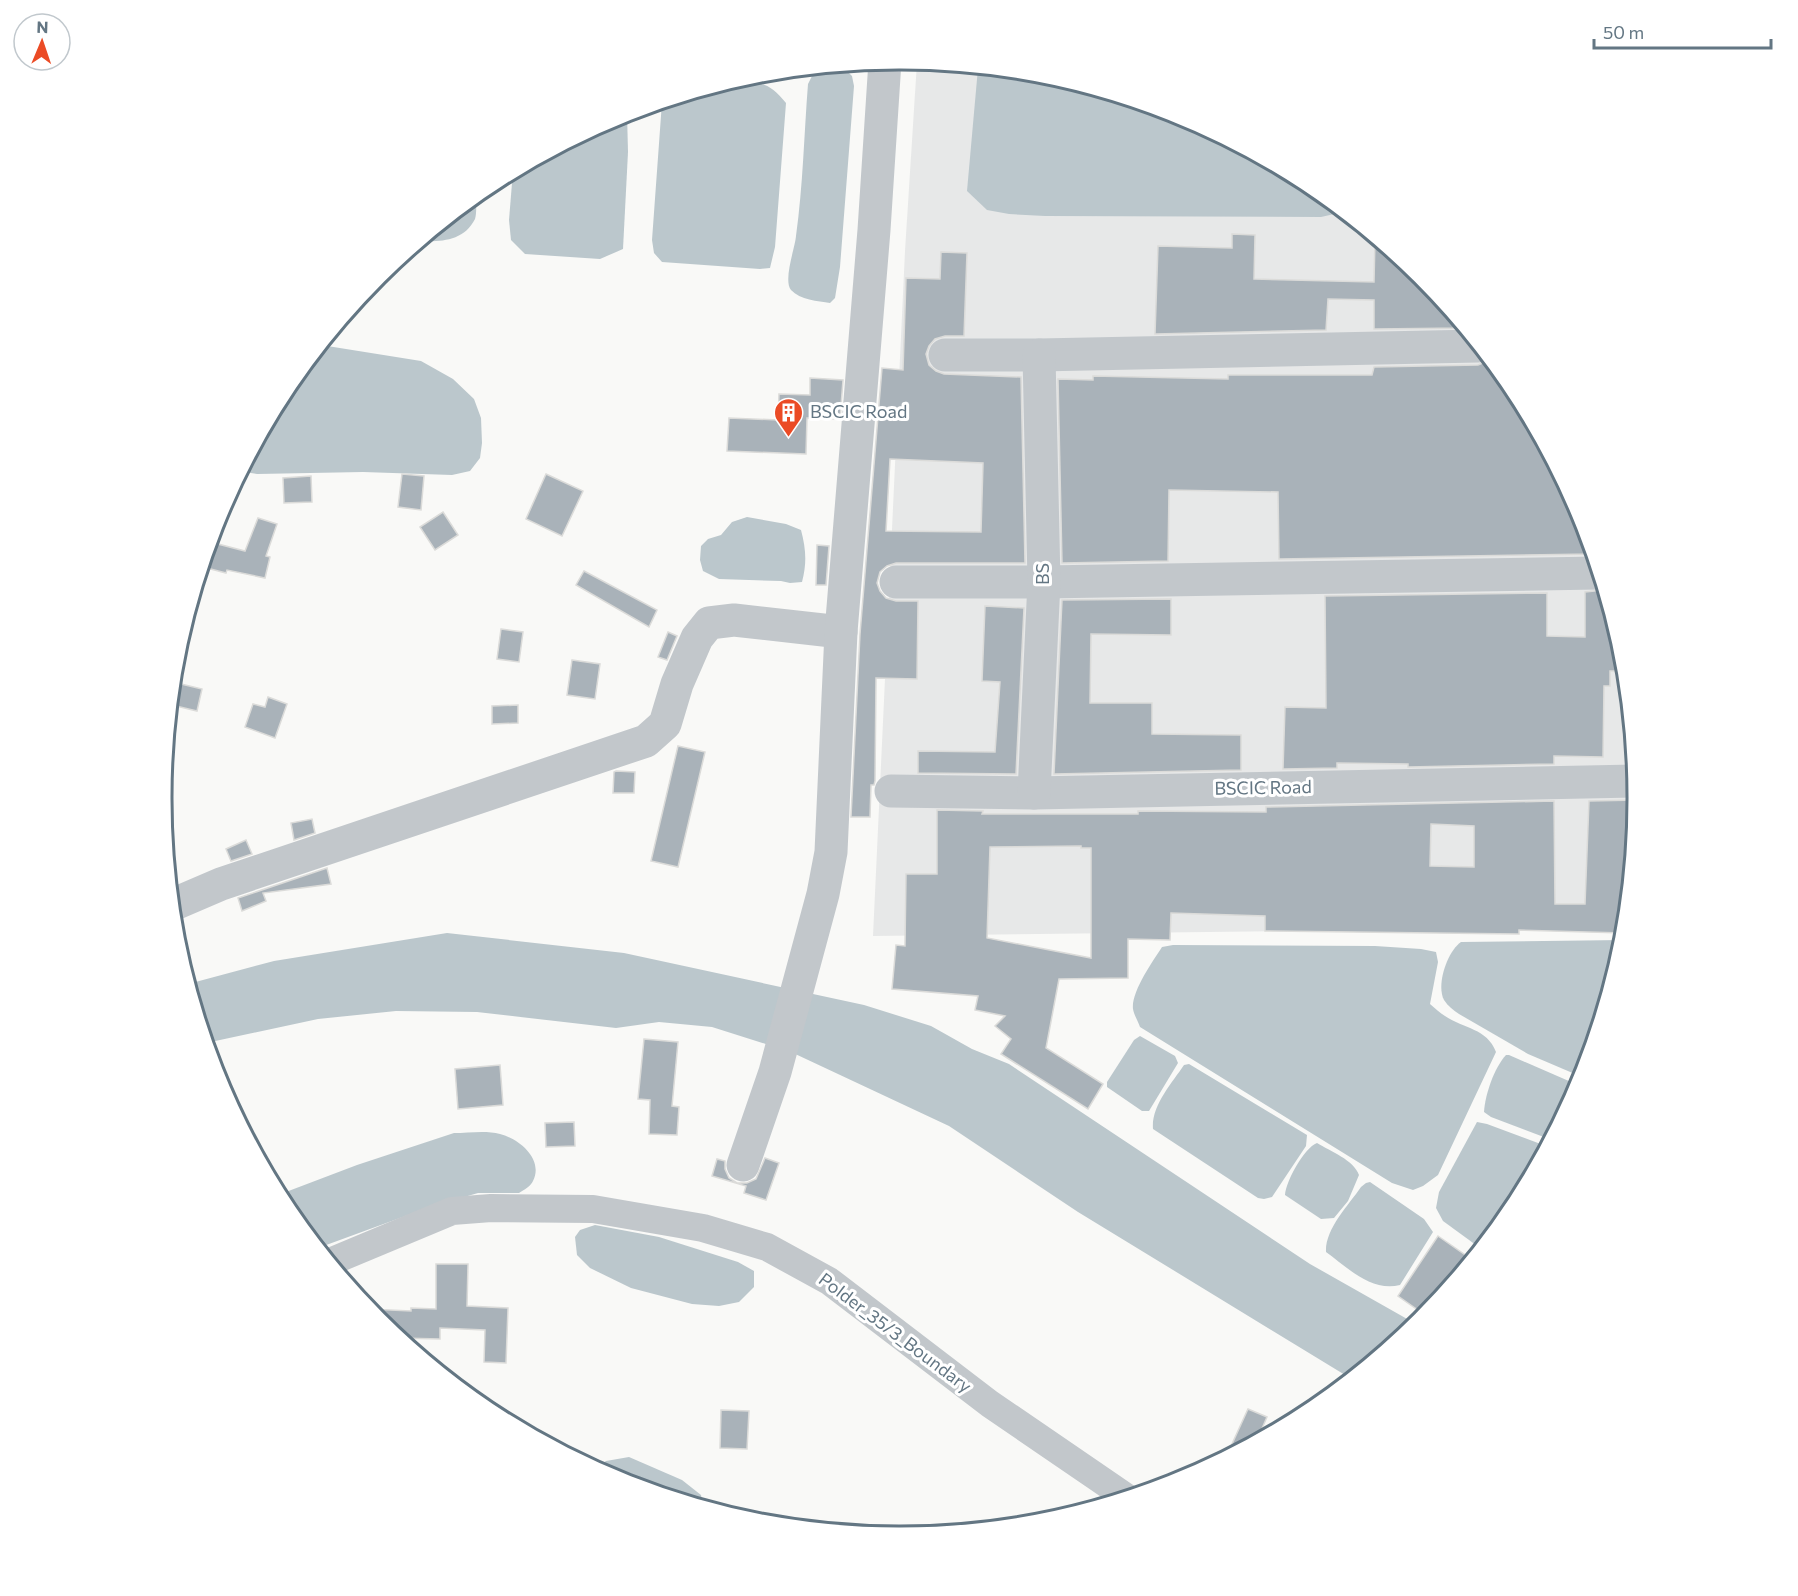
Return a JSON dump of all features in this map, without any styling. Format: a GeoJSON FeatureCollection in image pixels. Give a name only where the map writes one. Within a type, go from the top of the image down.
{"type":"FeatureCollection","features":[{"type":"Feature","properties":{"kind":"street"},"geometry":{"type":"LineString","coordinates":[[743,1165],[775,1072],[813,931],[831,852],[841,632],[874,230],[884,71]]}},
{"type":"Feature","properties":{"kind":"street"},"geometry":{"type":"LineString","coordinates":[[945,355],[1469,346]]}},
{"type":"Feature","properties":{"kind":"street","name":"BS"},"geometry":{"type":"LineString","coordinates":[[1034,793],[1044,582],[1039,355]]}},
{"type":"Feature","properties":{"kind":"street"},"geometry":{"type":"LineString","coordinates":[[896,582],[1044,582],[1591,573]]}},
{"type":"Feature","properties":{"kind":"street"},"geometry":{"type":"LineString","coordinates":[[179,902],[221,884],[646,741],[665,724],[697,638],[710,623],[734,620],[841,632]]}},
{"type":"Feature","properties":{"kind":"street","name":"BSCIC Road"},"geometry":{"type":"LineString","coordinates":[[891,790],[1034,793],[1626,781]]}},
{"type":"Feature","properties":{"kind":"street","name":"Polder_35/3_Boundary"},"geometry":{"type":"LineString","coordinates":[[337,1259],[452,1211],[491,1208],[593,1209],[703,1228],[724,1234],[767,1247],[829,1281],[990,1404],[1118,1492]]}},
{"type":"Feature","properties":{"kind":"shaded area"},"geometry":{"type":"Polygon","coordinates":[[[916,71],[994,77],[1041,84],[1133,109],[1177,126],[1263,168],[1303,193],[1379,251],[1446,318],[1504,394],[1551,476],[1588,564],[1613,656],[1625,750],[1627,798],[1625,846],[1615,927],[873,936],[905,251],[916,71]]]}},
{"type":"Feature","properties":{"kind":"shaded area"},"geometry":{"type":"Polygon","coordinates":[[[848,72],[852,76],[854,86],[840,267],[835,298],[830,303],[799,296],[791,290],[788,279],[802,179],[808,84],[812,76],[848,72]]]}},
{"type":"Feature","properties":{"kind":"shaded area"},"geometry":{"type":"Polygon","coordinates":[[[977,75],[1041,84],[1087,95],[1177,126],[1263,168],[1333,214],[1321,217],[1009,214],[987,210],[967,191],[977,75]]]}},
{"type":"Feature","properties":{"kind":"shaded area"},"geometry":{"type":"Polygon","coordinates":[[[757,84],[773,89],[786,103],[775,247],[770,268],[662,262],[654,253],[652,240],[661,110],[757,84]]]}},
{"type":"Feature","properties":{"kind":"shaded area"},"geometry":{"type":"Polygon","coordinates":[[[627,124],[623,249],[600,259],[525,254],[511,240],[509,220],[512,182],[577,146],[627,124]]]}},
{"type":"Feature","properties":{"kind":"shaded area"},"geometry":{"type":"Polygon","coordinates":[[[476,207],[475,219],[465,232],[451,239],[431,241],[476,207]]]}},
{"type":"Feature","properties":{"kind":"shaded area"},"geometry":{"type":"Polygon","coordinates":[[[329,346],[421,361],[453,379],[474,399],[481,418],[480,458],[470,471],[452,475],[363,472],[249,473],[269,434],[294,394],[329,346]]]}},
{"type":"Feature","properties":{"kind":"shaded area"},"geometry":{"type":"Polygon","coordinates":[[[747,517],[786,524],[801,530],[805,556],[802,582],[719,579],[703,571],[700,560],[701,546],[708,539],[721,535],[732,522],[747,517]]]}},
{"type":"Feature","properties":{"kind":"shaded area"},"geometry":{"type":"Polygon","coordinates":[[[447,933],[624,953],[864,1005],[931,1026],[972,1049],[1009,1064],[1310,1264],[1406,1319],[1379,1345],[1343,1374],[1078,1212],[949,1126],[791,1052],[712,1027],[659,1022],[616,1028],[477,1012],[396,1011],[318,1019],[214,1041],[195,982],[274,961],[447,933]]]}},
{"type":"Feature","properties":{"kind":"shaded area"},"geometry":{"type":"Polygon","coordinates":[[[1613,940],[1588,1032],[1572,1073],[1528,1054],[1459,1014],[1447,1004],[1441,986],[1444,969],[1451,953],[1461,942],[1613,940]]]}},
{"type":"Feature","properties":{"kind":"shaded area"},"geometry":{"type":"Polygon","coordinates":[[[1173,945],[1375,946],[1436,952],[1438,962],[1430,1004],[1452,1020],[1481,1033],[1492,1044],[1496,1052],[1438,1175],[1413,1190],[1392,1183],[1140,1027],[1133,1009],[1135,994],[1162,947],[1173,945]]]}},
{"type":"Feature","properties":{"kind":"shaded area"},"geometry":{"type":"Polygon","coordinates":[[[1140,1036],[1175,1056],[1178,1063],[1149,1111],[1142,1111],[1107,1087],[1107,1082],[1134,1040],[1140,1036]]]}},
{"type":"Feature","properties":{"kind":"shaded area"},"geometry":{"type":"Polygon","coordinates":[[[1506,1055],[1509,1055],[1569,1081],[1542,1136],[1491,1117],[1484,1112],[1486,1098],[1498,1067],[1506,1055]]]}},
{"type":"Feature","properties":{"kind":"shaded area"},"geometry":{"type":"Polygon","coordinates":[[[1189,1064],[1307,1135],[1306,1146],[1272,1197],[1258,1198],[1153,1129],[1155,1112],[1163,1095],[1184,1065],[1189,1064]]]}},
{"type":"Feature","properties":{"kind":"shaded area"},"geometry":{"type":"Polygon","coordinates":[[[1477,1122],[1539,1143],[1504,1202],[1474,1244],[1443,1221],[1436,1208],[1439,1192],[1477,1122]]]}},
{"type":"Feature","properties":{"kind":"shaded area"},"geometry":{"type":"Polygon","coordinates":[[[483,1132],[507,1137],[522,1145],[532,1158],[536,1173],[532,1183],[519,1193],[478,1193],[430,1207],[325,1245],[287,1191],[357,1165],[454,1133],[483,1132]]]}},
{"type":"Feature","properties":{"kind":"shaded area"},"geometry":{"type":"Polygon","coordinates":[[[1317,1143],[1347,1160],[1359,1175],[1348,1201],[1334,1218],[1321,1219],[1285,1195],[1296,1166],[1307,1151],[1317,1143]]]}},
{"type":"Feature","properties":{"kind":"shaded area"},"geometry":{"type":"Polygon","coordinates":[[[1370,1182],[1424,1219],[1433,1232],[1400,1285],[1379,1285],[1370,1282],[1326,1252],[1329,1235],[1338,1218],[1361,1187],[1370,1182]]]}},
{"type":"Feature","properties":{"kind":"shaded area"},"geometry":{"type":"Polygon","coordinates":[[[595,1225],[659,1237],[738,1262],[754,1271],[754,1287],[739,1302],[719,1306],[692,1304],[631,1288],[590,1268],[577,1255],[575,1237],[580,1230],[595,1225]]]}},
{"type":"Feature","properties":{"kind":"shaded area"},"geometry":{"type":"Polygon","coordinates":[[[629,1457],[682,1480],[701,1495],[702,1498],[621,1470],[604,1462],[629,1457]]]}},
{"type":"Feature","properties":{"kind":"building"},"geometry":{"type":"Polygon","coordinates":[[[1232,234],[1255,235],[1254,279],[1374,282],[1375,248],[1454,328],[1374,329],[1374,300],[1328,299],[1326,330],[1155,334],[1158,246],[1232,248],[1232,234]]]}},
{"type":"Feature","properties":{"kind":"building"},"geometry":{"type":"Polygon","coordinates":[[[941,252],[967,253],[964,336],[945,336],[935,339],[926,354],[929,365],[944,374],[1021,377],[1025,563],[896,563],[880,572],[877,583],[886,598],[896,601],[918,601],[917,679],[876,678],[875,781],[874,785],[871,785],[870,817],[851,817],[860,634],[882,368],[903,370],[906,278],[940,279],[941,252]],[[890,459],[886,531],[981,532],[983,463],[890,459]]]}},
{"type":"Feature","properties":{"kind":"building"},"geometry":{"type":"Polygon","coordinates":[[[1482,363],[1529,434],[1551,476],[1584,554],[1279,559],[1278,492],[1169,490],[1168,561],[1062,563],[1058,379],[1093,380],[1093,376],[1228,379],[1228,375],[1372,375],[1374,367],[1482,363]]]}},
{"type":"Feature","properties":{"kind":"building"},"geometry":{"type":"Polygon","coordinates":[[[810,378],[843,380],[840,419],[807,418],[806,454],[727,451],[729,418],[778,420],[779,394],[810,395],[810,378]]]}},
{"type":"Feature","properties":{"kind":"building"},"geometry":{"type":"Polygon","coordinates":[[[402,474],[424,476],[421,510],[398,507],[402,474]]]}},
{"type":"Feature","properties":{"kind":"building"},"geometry":{"type":"Polygon","coordinates":[[[546,474],[583,491],[562,536],[526,519],[546,474]]]}},
{"type":"Feature","properties":{"kind":"building"},"geometry":{"type":"Polygon","coordinates":[[[311,476],[312,502],[284,503],[283,478],[311,476]]]}},
{"type":"Feature","properties":{"kind":"building"},"geometry":{"type":"Polygon","coordinates":[[[443,512],[458,535],[435,550],[420,527],[443,512]]]}},
{"type":"Feature","properties":{"kind":"building"},"geometry":{"type":"Polygon","coordinates":[[[258,518],[277,524],[266,556],[270,557],[265,578],[209,568],[218,544],[245,551],[258,518]]]}},
{"type":"Feature","properties":{"kind":"building"},"geometry":{"type":"Polygon","coordinates":[[[817,545],[829,546],[826,585],[816,585],[817,545]]]}},
{"type":"Feature","properties":{"kind":"building"},"geometry":{"type":"Polygon","coordinates":[[[584,571],[657,610],[649,627],[576,585],[584,571]]]}},
{"type":"Feature","properties":{"kind":"building"},"geometry":{"type":"Polygon","coordinates":[[[1596,591],[1615,671],[1610,671],[1610,686],[1604,686],[1603,757],[1554,756],[1554,764],[1408,767],[1408,764],[1337,763],[1337,768],[1283,769],[1285,707],[1326,708],[1325,596],[1547,593],[1547,636],[1585,637],[1585,592],[1596,591]]]}},
{"type":"Feature","properties":{"kind":"building"},"geometry":{"type":"Polygon","coordinates":[[[1171,599],[1171,635],[1091,634],[1090,703],[1152,703],[1152,734],[1241,735],[1241,770],[1054,774],[1062,600],[1171,599]]]}},
{"type":"Feature","properties":{"kind":"building"},"geometry":{"type":"Polygon","coordinates":[[[985,606],[1024,608],[1016,774],[918,773],[918,751],[995,752],[1000,682],[982,681],[985,606]]]}},
{"type":"Feature","properties":{"kind":"building"},"geometry":{"type":"Polygon","coordinates":[[[501,629],[523,632],[519,662],[497,659],[501,629]]]}},
{"type":"Feature","properties":{"kind":"building"},"geometry":{"type":"Polygon","coordinates":[[[668,632],[677,636],[667,660],[658,657],[668,632]]]}},
{"type":"Feature","properties":{"kind":"building"},"geometry":{"type":"Polygon","coordinates":[[[572,660],[600,664],[595,699],[567,695],[572,660]]]}},
{"type":"Feature","properties":{"kind":"building"},"geometry":{"type":"Polygon","coordinates":[[[181,684],[202,689],[197,711],[178,706],[181,684]]]}},
{"type":"Feature","properties":{"kind":"building"},"geometry":{"type":"Polygon","coordinates":[[[268,697],[287,704],[275,738],[245,727],[253,704],[265,707],[268,697]]]}},
{"type":"Feature","properties":{"kind":"building"},"geometry":{"type":"Polygon","coordinates":[[[518,705],[518,723],[492,724],[492,706],[518,705]]]}},
{"type":"Feature","properties":{"kind":"building"},"geometry":{"type":"Polygon","coordinates":[[[678,746],[705,752],[678,867],[651,861],[678,746]]]}},
{"type":"Feature","properties":{"kind":"building"},"geometry":{"type":"Polygon","coordinates":[[[614,772],[635,772],[634,793],[613,793],[614,772]]]}},
{"type":"Feature","properties":{"kind":"building"},"geometry":{"type":"Polygon","coordinates":[[[1627,800],[1625,846],[1614,933],[1519,930],[1519,934],[1265,931],[1265,916],[1171,913],[1170,940],[1128,939],[1128,978],[1059,979],[1046,1048],[1103,1084],[1088,1109],[1001,1054],[1011,1039],[995,1026],[1005,1016],[975,1010],[978,996],[892,989],[896,945],[905,946],[906,874],[937,874],[937,810],[983,811],[982,814],[1138,814],[1138,811],[1266,812],[1266,807],[1554,801],[1555,904],[1585,904],[1589,801],[1627,800]],[[1431,824],[1430,866],[1474,867],[1474,826],[1431,824]],[[1081,846],[990,847],[987,938],[1091,958],[1091,848],[1081,848],[1081,846]]]}},
{"type":"Feature","properties":{"kind":"building"},"geometry":{"type":"Polygon","coordinates":[[[312,819],[315,833],[294,840],[291,823],[312,819]]]}},
{"type":"Feature","properties":{"kind":"building"},"geometry":{"type":"Polygon","coordinates":[[[246,840],[252,854],[231,861],[226,849],[246,840]]]}},
{"type":"Feature","properties":{"kind":"building"},"geometry":{"type":"Polygon","coordinates":[[[327,868],[331,884],[263,893],[266,901],[242,911],[238,898],[327,868]]]}},
{"type":"Feature","properties":{"kind":"building"},"geometry":{"type":"Polygon","coordinates":[[[644,1039],[678,1042],[672,1106],[679,1107],[677,1135],[649,1134],[650,1100],[638,1099],[644,1039]]]}},
{"type":"Feature","properties":{"kind":"building"},"geometry":{"type":"Polygon","coordinates":[[[500,1065],[503,1105],[458,1109],[455,1069],[500,1065]]]}},
{"type":"Feature","properties":{"kind":"building"},"geometry":{"type":"Polygon","coordinates":[[[574,1122],[575,1146],[546,1147],[545,1123],[574,1122]]]}},
{"type":"Feature","properties":{"kind":"building"},"geometry":{"type":"Polygon","coordinates":[[[765,1158],[779,1163],[766,1200],[744,1193],[746,1186],[712,1176],[717,1159],[725,1161],[725,1169],[729,1178],[737,1183],[747,1183],[756,1179],[765,1158]]]}},
{"type":"Feature","properties":{"kind":"building"},"geometry":{"type":"Polygon","coordinates":[[[1438,1236],[1465,1255],[1416,1309],[1398,1296],[1438,1236]]]}},
{"type":"Feature","properties":{"kind":"building"},"geometry":{"type":"Polygon","coordinates":[[[436,1264],[468,1264],[467,1306],[508,1308],[506,1363],[484,1362],[485,1330],[440,1328],[440,1339],[412,1338],[383,1310],[436,1309],[436,1264]]]}},
{"type":"Feature","properties":{"kind":"building"},"geometry":{"type":"Polygon","coordinates":[[[1248,1409],[1267,1417],[1262,1429],[1232,1444],[1248,1409]]]}},
{"type":"Feature","properties":{"kind":"building"},"geometry":{"type":"Polygon","coordinates":[[[721,1410],[749,1411],[747,1449],[720,1448],[721,1410]]]}},
{"type":"Feature","properties":{"kind":"place","name":"BSCIC Road"},"geometry":{"type":"Point","coordinates":[789,438]}}]}
